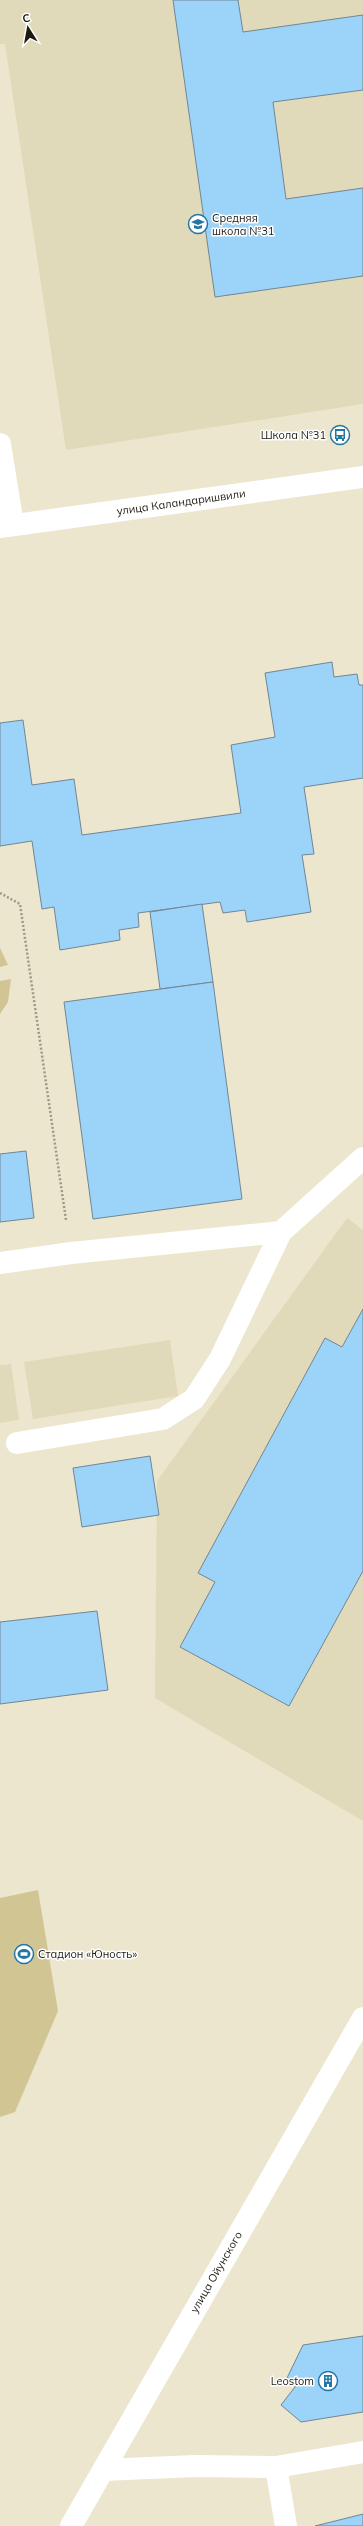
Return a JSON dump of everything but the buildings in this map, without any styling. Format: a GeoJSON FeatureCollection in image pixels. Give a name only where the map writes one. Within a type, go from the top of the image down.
{"type":"FeatureCollection","features":[{"type":"Feature","properties":{"kind":"main road"},"geometry":{"type":"LineString","coordinates":[[0,444],[6,526]]}},
{"type":"Feature","properties":{"kind":"main road","name":"улица Каландаришвили"},"geometry":{"type":"LineString","coordinates":[[6,526],[363,477]]}},
{"type":"Feature","properties":{"kind":"main road"},"geometry":{"type":"LineString","coordinates":[[17,1443],[163,1419],[194,1399],[220,1359],[281,1232],[363,1158]]}},
{"type":"Feature","properties":{"kind":"main road"},"geometry":{"type":"LineString","coordinates":[[0,1263],[71,1253],[281,1232]]}},
{"type":"Feature","properties":{"kind":"main road","name":"улица Ойунского"},"geometry":{"type":"LineString","coordinates":[[71,2526],[191,2314],[363,2018]]}},
{"type":"Feature","properties":{"kind":"main road"},"geometry":{"type":"LineString","coordinates":[[104,2470],[194,2466],[276,2467],[363,2452]]}},
{"type":"Feature","properties":{"kind":"main road"},"geometry":{"type":"LineString","coordinates":[[276,2467],[286,2526]]}},
{"type":"Feature","properties":{"kind":"path"},"geometry":{"type":"LineString","coordinates":[[0,893],[20,904],[71,1253]]}},
{"type":"Feature","properties":{"kind":"shaded area","name":"Средняя школа №31"},"geometry":{"type":"Polygon","coordinates":[[[0,0],[363,0],[363,404],[66,450],[5,44],[0,44],[0,0]]]}},
{"type":"Feature","properties":{"kind":"shaded area"},"geometry":{"type":"Polygon","coordinates":[[[0,948],[8,965],[0,967],[0,948]]]}},
{"type":"Feature","properties":{"kind":"shaded area"},"geometry":{"type":"Polygon","coordinates":[[[11,979],[8,1002],[0,1014],[0,981],[11,979]]]}},
{"type":"Feature","properties":{"kind":"shaded area"},"geometry":{"type":"Polygon","coordinates":[[[347,1218],[363,1230],[363,1821],[155,1698],[157,1481],[347,1218]]]}},
{"type":"Feature","properties":{"kind":"shaded area"},"geometry":{"type":"Polygon","coordinates":[[[170,1340],[178,1396],[33,1419],[24,1362],[170,1340]]]}},
{"type":"Feature","properties":{"kind":"shaded area"},"geometry":{"type":"Polygon","coordinates":[[[11,1364],[19,1420],[0,1423],[0,1365],[11,1364]]]}},
{"type":"Feature","properties":{"kind":"shaded area","name":"Стадион «Юность»"},"geometry":{"type":"Polygon","coordinates":[[[38,1890],[58,2011],[15,2112],[0,2117],[0,1898],[38,1890]]]}},
{"type":"Feature","properties":{"kind":"place","name":"Средняя школа №31"},"geometry":{"type":"Point","coordinates":[198,224]}},
{"type":"Feature","properties":{"kind":"place","name":"Школа №31"},"geometry":{"type":"Point","coordinates":[340,435]}},
{"type":"Feature","properties":{"kind":"place","name":"Стадион «Юность»"},"geometry":{"type":"Point","coordinates":[24,1954]}},
{"type":"Feature","properties":{"kind":"place","name":"Leostom"},"geometry":{"type":"Point","coordinates":[328,2381]}}]}
